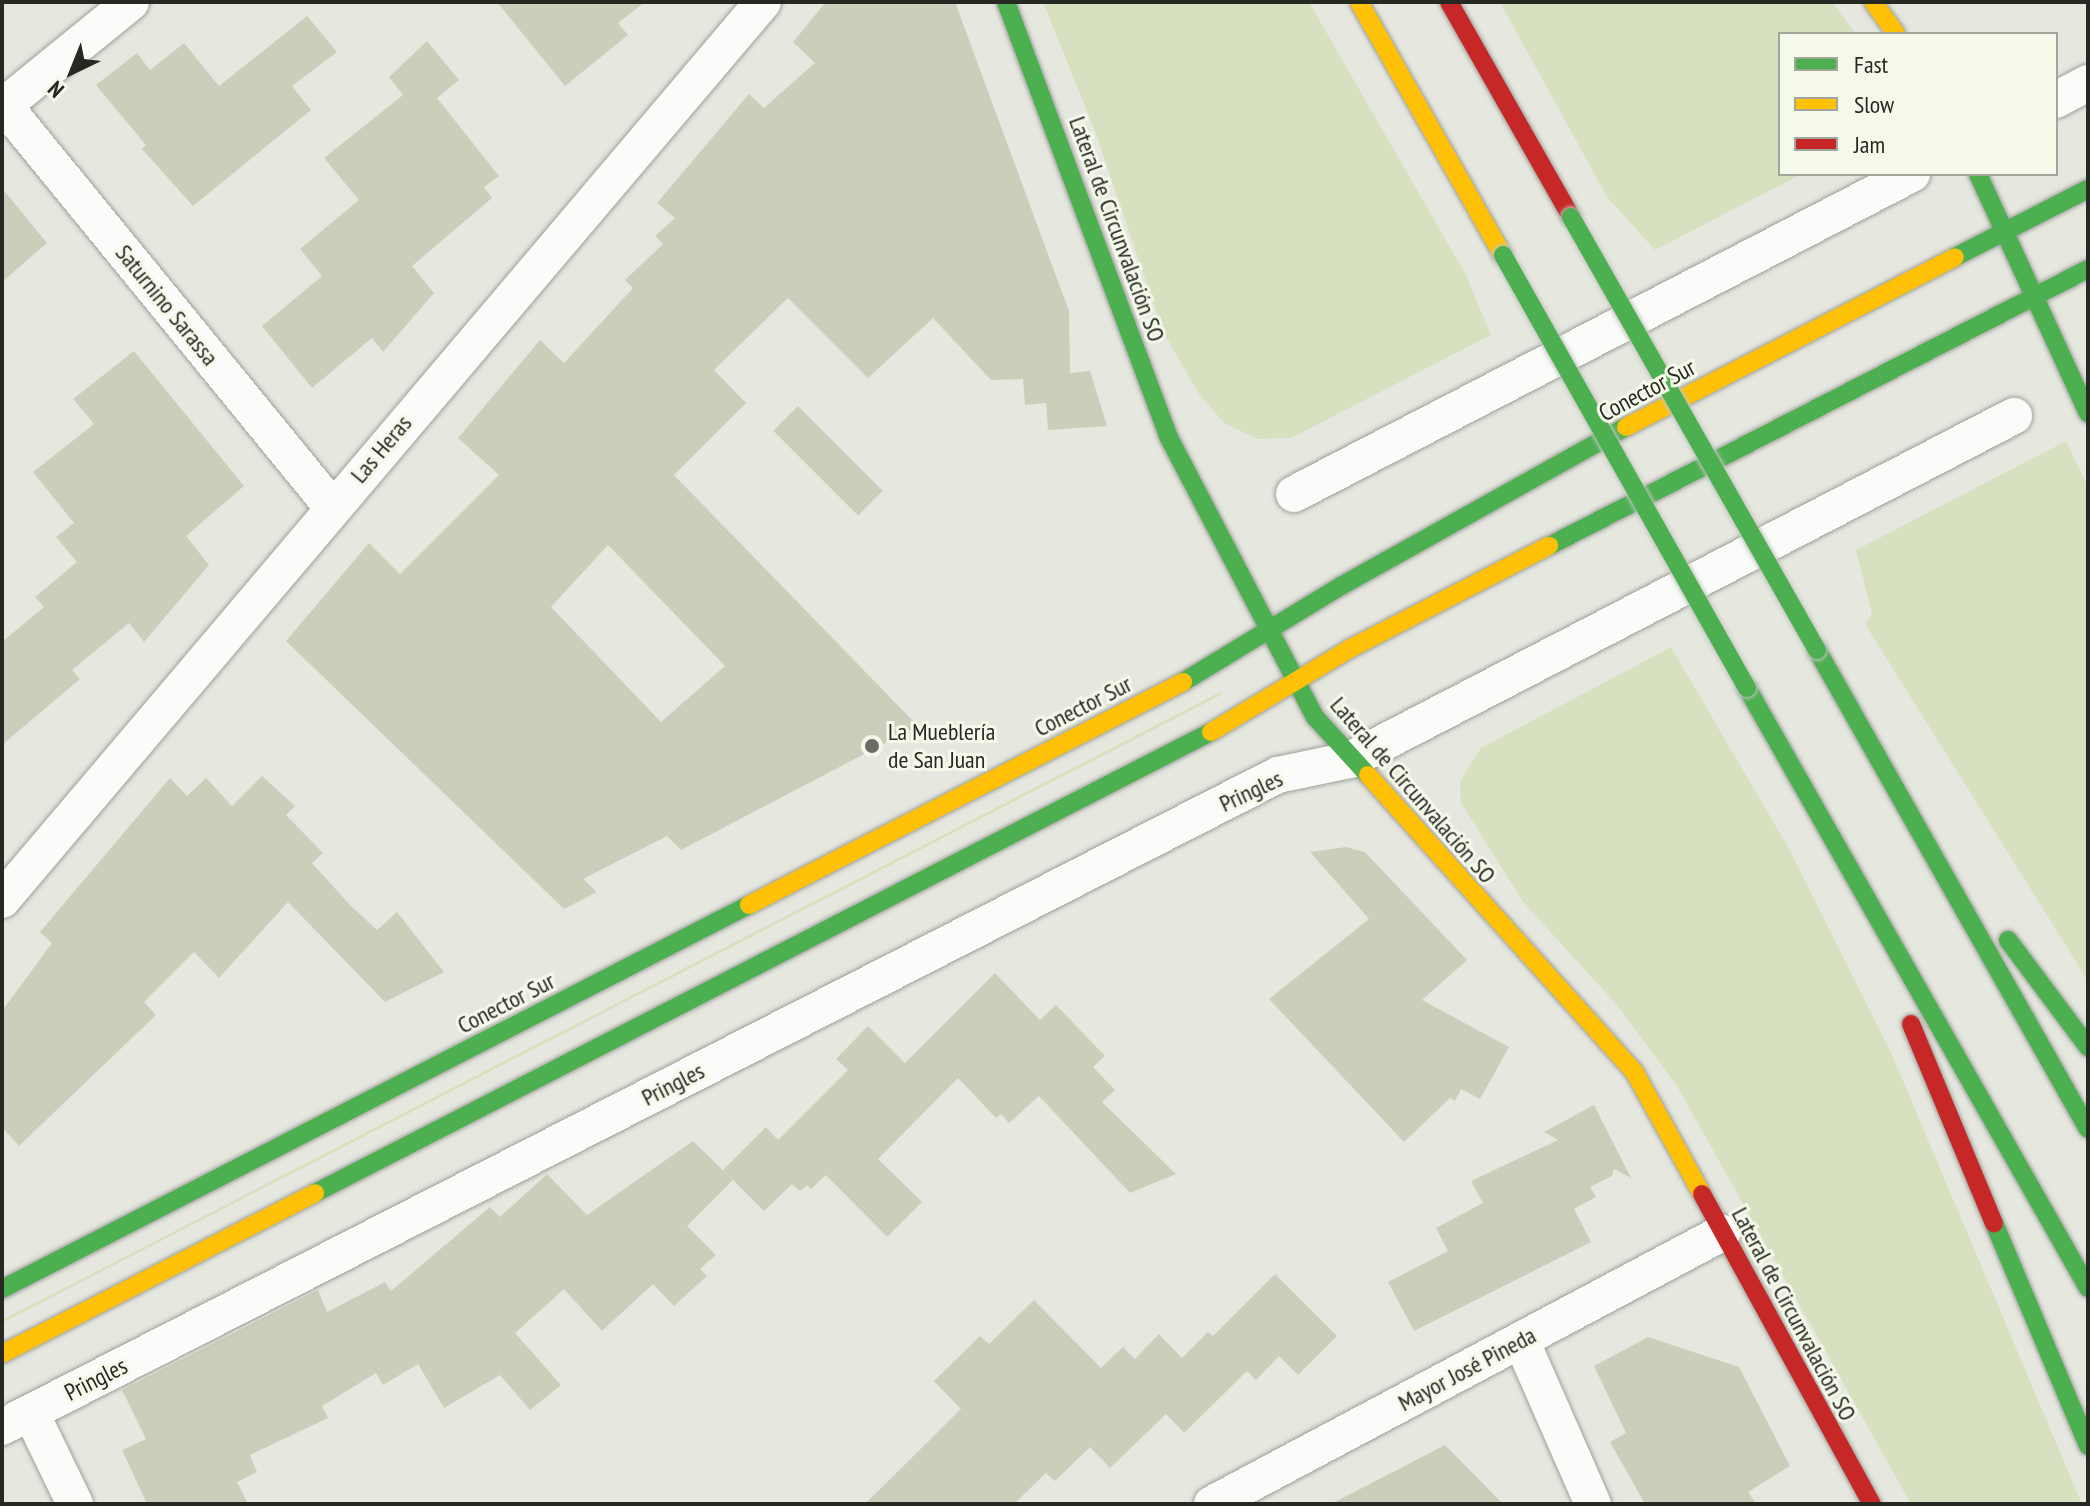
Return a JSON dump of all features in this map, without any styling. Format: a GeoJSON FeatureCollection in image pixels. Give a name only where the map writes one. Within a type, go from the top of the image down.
{"type":"FeatureCollection","features":[{"type":"Feature","properties":{"kind":"main road","name":"Lateral de Circunvalación SO"},"geometry":{"type":"LineString","coordinates":[[1006,2],[1168,436],[1315,717],[1350,760],[1609,1039],[1669,1128],[1722,1233],[1872,1504]]}},
{"type":"Feature","properties":{"kind":"main road"},"geometry":{"type":"LineString","coordinates":[[1359,2],[2088,1288]]}},
{"type":"Feature","properties":{"kind":"main road"},"geometry":{"type":"LineString","coordinates":[[1449,2],[2088,1129]]}},
{"type":"Feature","properties":{"kind":"main road"},"geometry":{"type":"LineString","coordinates":[[1873,2],[1895,32]]}},
{"type":"Feature","properties":{"kind":"main road"},"geometry":{"type":"LineString","coordinates":[[1979,176],[2088,413]]}},
{"type":"Feature","properties":{"kind":"main road","name":"Conector Sur"},"geometry":{"type":"LineString","coordinates":[[2,1289],[1219,664],[1269,630],[1646,416],[2088,189]]}},
{"type":"Feature","properties":{"kind":"main road"},"geometry":{"type":"LineString","coordinates":[[2,1354],[1245,714],[1351,648],[2088,269]]}},
{"type":"Feature","properties":{"kind":"main road"},"geometry":{"type":"LineString","coordinates":[[1895,787],[2088,1047]]}},
{"type":"Feature","properties":{"kind":"main road"},"geometry":{"type":"LineString","coordinates":[[1836,845],[2088,1446]]}},
{"type":"Feature","properties":{"kind":"street"},"geometry":{"type":"LineString","coordinates":[[3,105],[131,2]]}},
{"type":"Feature","properties":{"kind":"street","name":"Las Heras"},"geometry":{"type":"LineString","coordinates":[[2,900],[763,2]]}},
{"type":"Feature","properties":{"kind":"street"},"geometry":{"type":"LineString","coordinates":[[2058,99],[2088,83]]}},
{"type":"Feature","properties":{"kind":"street","name":"Saturnino Sarassa"},"geometry":{"type":"LineString","coordinates":[[3,105],[332,507]]}},
{"type":"Feature","properties":{"kind":"street"},"geometry":{"type":"LineString","coordinates":[[1294,494],[1908,176]]}},
{"type":"Feature","properties":{"kind":"street","name":"Pringles"},"geometry":{"type":"LineString","coordinates":[[16,1420],[1278,775],[1350,760],[2014,416]]}},
{"type":"Feature","properties":{"kind":"street","name":"Mayor José Pineda"},"geometry":{"type":"LineString","coordinates":[[1212,1504],[1722,1233]]}},
{"type":"Feature","properties":{"kind":"street"},"geometry":{"type":"LineString","coordinates":[[1521,1340],[1593,1504]]}},
{"type":"Feature","properties":{"kind":"street"},"geometry":{"type":"LineString","coordinates":[[16,1420],[75,1504]]}},
{"type":"Feature","properties":{"kind":"green space"},"geometry":{"type":"Polygon","coordinates":[[[1043,2],[1309,2],[1466,275],[1491,335],[1291,438],[1257,439],[1224,423],[1199,394],[1163,332],[1095,131],[1043,2]]]}},
{"type":"Feature","properties":{"kind":"green space"},"geometry":{"type":"Polygon","coordinates":[[[1500,2],[1832,2],[1854,32],[1778,32],[1778,176],[1798,176],[1655,250],[1607,197],[1500,2]]]}},
{"type":"Feature","properties":{"kind":"green space"},"geometry":{"type":"Polygon","coordinates":[[[2066,441],[2088,487],[2088,981],[1865,624],[1872,614],[1856,550],[2066,441]]]}},
{"type":"Feature","properties":{"kind":"green space"},"geometry":{"type":"Polygon","coordinates":[[[1671,647],[1788,847],[1893,1057],[2082,1504],[1911,1504],[1677,1086],[1616,1004],[1524,903],[1461,803],[1460,781],[1481,748],[1671,647]]]}},
{"type":"Feature","properties":{"kind":"green space"},"geometry":{"type":"Polygon","coordinates":[[[1220,692],[1221,695],[2,1323],[2,1320],[1220,692]]]}},
{"type":"Feature","properties":{"kind":"building"},"geometry":{"type":"Polygon","coordinates":[[[497,2],[645,2],[618,23],[628,35],[565,86],[497,2]]]}},
{"type":"Feature","properties":{"kind":"building"},"geometry":{"type":"Polygon","coordinates":[[[826,2],[955,2],[1069,311],[1070,373],[1090,371],[1107,426],[1048,430],[1046,403],[1025,405],[1023,379],[991,380],[933,318],[868,378],[788,298],[714,370],[746,403],[674,475],[918,726],[681,850],[667,836],[583,879],[597,892],[564,909],[286,641],[369,543],[400,574],[499,475],[458,438],[540,340],[564,363],[633,288],[625,280],[663,244],[655,236],[675,218],[657,203],[749,94],[764,108],[815,63],[793,42],[826,2]],[[608,545],[551,607],[661,722],[725,666],[608,545]]]}},
{"type":"Feature","properties":{"kind":"building"},"geometry":{"type":"Polygon","coordinates":[[[307,16],[337,52],[292,86],[311,110],[193,206],[142,149],[146,145],[96,85],[137,53],[150,70],[184,43],[219,86],[307,16]]]}},
{"type":"Feature","properties":{"kind":"building"},"geometry":{"type":"Polygon","coordinates":[[[427,41],[459,80],[437,98],[499,176],[484,187],[492,198],[412,266],[434,293],[383,352],[372,338],[312,388],[262,326],[322,276],[300,249],[359,200],[324,158],[403,95],[389,77],[427,41]]]}},
{"type":"Feature","properties":{"kind":"building"},"geometry":{"type":"Polygon","coordinates":[[[2,188],[47,243],[2,282],[2,188]]]}},
{"type":"Feature","properties":{"kind":"building"},"geometry":{"type":"Polygon","coordinates":[[[134,351],[244,486],[186,536],[209,565],[144,642],[129,623],[72,670],[80,679],[2,745],[2,642],[44,607],[35,597],[77,562],[56,537],[74,523],[33,472],[94,424],[73,399],[134,351]]]}},
{"type":"Feature","properties":{"kind":"building"},"geometry":{"type":"Polygon","coordinates":[[[798,406],[883,491],[858,516],[773,431],[798,406]]]}},
{"type":"Feature","properties":{"kind":"building"},"geometry":{"type":"Polygon","coordinates":[[[262,776],[295,806],[286,815],[323,853],[312,863],[350,905],[377,930],[397,912],[444,972],[385,1002],[288,902],[219,978],[194,952],[144,1002],[156,1015],[19,1146],[2,1127],[2,1011],[52,943],[40,932],[170,778],[187,796],[206,778],[232,806],[262,776]]]}},
{"type":"Feature","properties":{"kind":"building"},"geometry":{"type":"Polygon","coordinates":[[[1346,847],[1365,852],[1467,960],[1422,1000],[1509,1047],[1480,1099],[1461,1089],[1455,1101],[1450,1098],[1404,1142],[1269,999],[1369,919],[1310,852],[1346,847]]]}},
{"type":"Feature","properties":{"kind":"building"},"geometry":{"type":"Polygon","coordinates":[[[995,973],[1040,1020],[1056,1005],[1105,1056],[1093,1067],[1115,1090],[1102,1102],[1176,1174],[1130,1193],[1039,1096],[1009,1123],[1001,1114],[996,1118],[958,1078],[878,1159],[922,1202],[887,1237],[826,1175],[811,1189],[807,1185],[800,1191],[792,1184],[764,1211],[723,1170],[766,1127],[778,1140],[848,1070],[836,1059],[868,1026],[905,1063],[995,973]]]}},
{"type":"Feature","properties":{"kind":"building"},"geometry":{"type":"Polygon","coordinates":[[[1594,1105],[1631,1178],[1614,1169],[1612,1176],[1590,1187],[1596,1197],[1574,1209],[1591,1242],[1414,1331],[1388,1282],[1448,1251],[1436,1228],[1483,1203],[1471,1181],[1558,1140],[1544,1132],[1594,1105]]]}},
{"type":"Feature","properties":{"kind":"building"},"geometry":{"type":"Polygon","coordinates":[[[693,1141],[733,1180],[687,1226],[716,1255],[700,1269],[707,1276],[674,1306],[653,1284],[602,1331],[564,1289],[515,1333],[561,1385],[530,1410],[500,1375],[444,1408],[418,1364],[383,1385],[376,1373],[322,1406],[328,1418],[250,1455],[257,1472],[237,1482],[248,1504],[147,1504],[122,1450],[146,1439],[122,1390],[318,1290],[327,1312],[385,1282],[391,1291],[490,1207],[500,1217],[547,1174],[587,1215],[693,1141]]]}},
{"type":"Feature","properties":{"kind":"building"},"geometry":{"type":"Polygon","coordinates":[[[1275,1274],[1337,1336],[1298,1375],[1279,1356],[1256,1380],[1247,1371],[1184,1433],[1166,1414],[1110,1468],[1090,1447],[1055,1481],[1046,1473],[1014,1504],[865,1504],[961,1409],[934,1381],[980,1336],[989,1344],[1034,1300],[1101,1368],[1123,1347],[1135,1359],[1159,1334],[1182,1358],[1208,1332],[1213,1336],[1275,1274]]]}},
{"type":"Feature","properties":{"kind":"building"},"geometry":{"type":"Polygon","coordinates":[[[1648,1337],[1739,1367],[1790,1466],[1748,1492],[1756,1504],[1645,1504],[1610,1442],[1626,1433],[1594,1366],[1648,1337]]]}},
{"type":"Feature","properties":{"kind":"building"},"geometry":{"type":"Polygon","coordinates":[[[1445,1445],[1503,1504],[1331,1504],[1393,1472],[1445,1445]]]}},
{"type":"Feature","properties":{"kind":"traffic: fast"},"geometry":{"type":"LineString","coordinates":[[1006,2],[1168,436],[1315,717],[1368,775]]}},
{"type":"Feature","properties":{"kind":"traffic: fast"},"geometry":{"type":"LineString","coordinates":[[1979,176],[2088,413]]}},
{"type":"Feature","properties":{"kind":"traffic: fast"},"geometry":{"type":"LineString","coordinates":[[1955,257],[2088,189]]}},
{"type":"Feature","properties":{"kind":"traffic: fast"},"geometry":{"type":"LineString","coordinates":[[1571,217],[1817,650]]}},
{"type":"Feature","properties":{"kind":"traffic: fast"},"geometry":{"type":"LineString","coordinates":[[1503,255],[1747,688]]}},
{"type":"Feature","properties":{"kind":"traffic: fast"},"geometry":{"type":"LineString","coordinates":[[1549,546],[2088,269]]}},
{"type":"Feature","properties":{"kind":"traffic: fast"},"geometry":{"type":"LineString","coordinates":[[1183,682],[1341,586],[1626,427]]}},
{"type":"Feature","properties":{"kind":"traffic: fast"},"geometry":{"type":"LineString","coordinates":[[1817,650],[2088,1129]]}},
{"type":"Feature","properties":{"kind":"traffic: fast"},"geometry":{"type":"LineString","coordinates":[[1747,688],[2088,1288]]}},
{"type":"Feature","properties":{"kind":"traffic: fast"},"geometry":{"type":"LineString","coordinates":[[315,1193],[1211,732]]}},
{"type":"Feature","properties":{"kind":"traffic: fast"},"geometry":{"type":"LineString","coordinates":[[2,1289],[749,905]]}},
{"type":"Feature","properties":{"kind":"traffic: fast"},"geometry":{"type":"LineString","coordinates":[[2008,940],[2088,1047]]}},
{"type":"Feature","properties":{"kind":"traffic: fast"},"geometry":{"type":"LineString","coordinates":[[1994,1223],[2088,1446]]}},
{"type":"Feature","properties":{"kind":"traffic: slow"},"geometry":{"type":"LineString","coordinates":[[1359,2],[1503,255]]}},
{"type":"Feature","properties":{"kind":"traffic: slow"},"geometry":{"type":"LineString","coordinates":[[1873,2],[1895,32]]}},
{"type":"Feature","properties":{"kind":"traffic: slow"},"geometry":{"type":"LineString","coordinates":[[1626,427],[1955,257]]}},
{"type":"Feature","properties":{"kind":"traffic: slow"},"geometry":{"type":"LineString","coordinates":[[1211,732],[1351,648],[1549,546]]}},
{"type":"Feature","properties":{"kind":"traffic: slow"},"geometry":{"type":"LineString","coordinates":[[749,905],[1183,682]]}},
{"type":"Feature","properties":{"kind":"traffic: slow"},"geometry":{"type":"LineString","coordinates":[[1368,775],[1635,1073],[1702,1194]]}},
{"type":"Feature","properties":{"kind":"traffic: slow"},"geometry":{"type":"LineString","coordinates":[[2,1354],[315,1193]]}},
{"type":"Feature","properties":{"kind":"traffic: jam"},"geometry":{"type":"LineString","coordinates":[[1449,2],[1571,217]]}},
{"type":"Feature","properties":{"kind":"traffic: jam"},"geometry":{"type":"LineString","coordinates":[[1911,1024],[1994,1223]]}},
{"type":"Feature","properties":{"kind":"traffic: jam"},"geometry":{"type":"LineString","coordinates":[[1702,1194],[1872,1504]]}},
{"type":"Feature","properties":{"kind":"place","name":"La Mueblería de San Juan"},"geometry":{"type":"Point","coordinates":[872,746]}}]}
